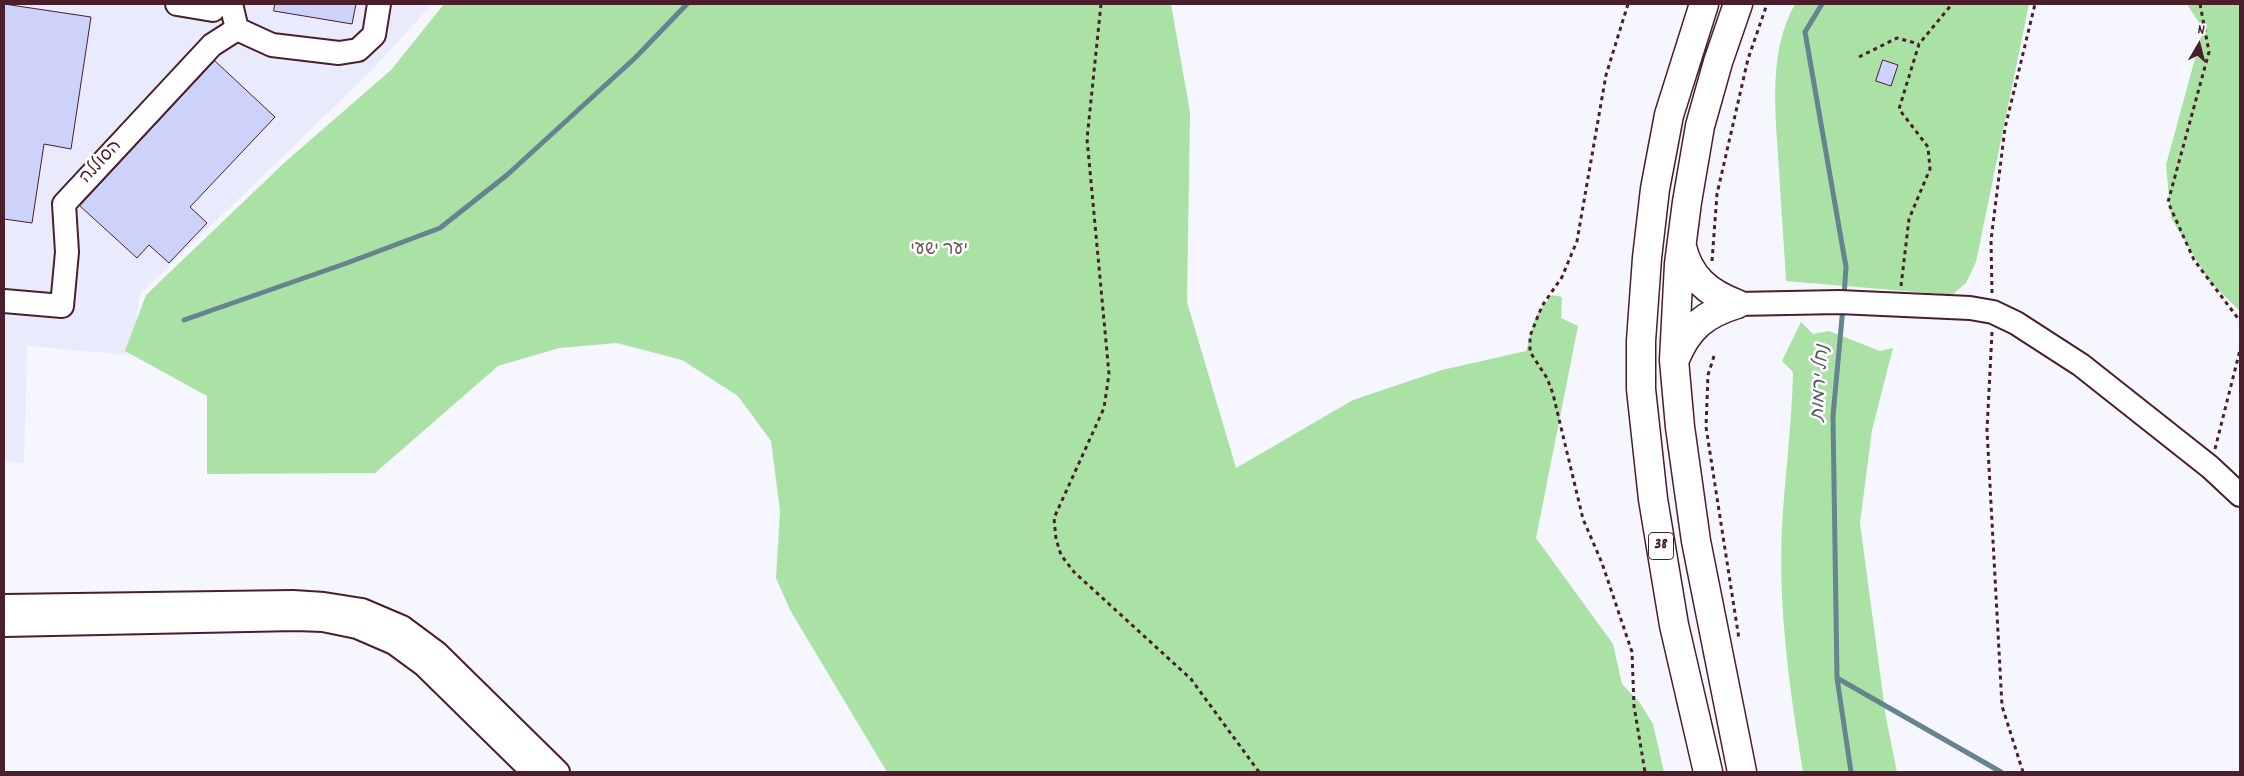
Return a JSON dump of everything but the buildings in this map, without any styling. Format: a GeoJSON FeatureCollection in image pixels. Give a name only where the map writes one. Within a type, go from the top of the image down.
{"type":"FeatureCollection","features":[{"type":"Feature","properties":{"kind":"highway","name":"38"},"geometry":{"type":"LineString","coordinates":[[1704,4],[1669,116],[1655,189],[1647,258],[1641,351],[1641,389],[1653,499],[1674,625],[1708,772]]}},
{"type":"Feature","properties":{"kind":"highway","name":"38"},"geometry":{"type":"LineString","coordinates":[[1738,4],[1718,62],[1700,126],[1682,244],[1675,315],[1674,360],[1680,427],[1696,541],[1742,772]]}},
{"type":"Feature","properties":{"kind":"highway"},"geometry":{"type":"LineString","coordinates":[[1682,244],[1687,262],[1698,281],[1720,298],[1736,304]]}},
{"type":"Feature","properties":{"kind":"highway"},"geometry":{"type":"LineString","coordinates":[[1674,360],[1681,344],[1696,324],[1723,308],[1736,304]]}},
{"type":"Feature","properties":{"kind":"street"},"geometry":{"type":"LineString","coordinates":[[177,4],[213,10],[214,4]]}},
{"type":"Feature","properties":{"kind":"street"},"geometry":{"type":"LineString","coordinates":[[231,4],[237,29],[272,45],[339,53],[358,50],[374,35],[379,4]]}},
{"type":"Feature","properties":{"kind":"street","name":"הסוללה"},"geometry":{"type":"LineString","coordinates":[[4,301],[62,306],[67,252],[64,204],[212,45],[237,29]]}},
{"type":"Feature","properties":{"kind":"street"},"geometry":{"type":"LineString","coordinates":[[1736,304],[1839,302],[1970,308],[1992,312],[2016,323],[2081,366],[2210,467],[2240,495]]}},
{"type":"Feature","properties":{"kind":"street"},"geometry":{"type":"LineString","coordinates":[[4,606],[293,602],[324,604],[362,610],[402,627],[437,653],[558,772]]}},
{"type":"Feature","properties":{"kind":"street"},"geometry":{"type":"LineString","coordinates":[[4,625],[296,619],[323,620],[357,627],[394,643],[424,665],[533,772]]}},
{"type":"Feature","properties":{"kind":"path"},"geometry":{"type":"LineString","coordinates":[[1101,4],[1088,139],[1109,374],[1104,408],[1054,518],[1056,539],[1061,555],[1074,572],[1191,679],[1259,772]]}},
{"type":"Feature","properties":{"kind":"path"},"geometry":{"type":"LineString","coordinates":[[1628,4],[1606,76],[1577,241],[1562,277],[1542,306],[1530,336],[1530,352],[1547,378],[1553,394],[1583,519],[1602,563],[1632,652],[1634,706],[1645,772]]}},
{"type":"Feature","properties":{"kind":"path"},"geometry":{"type":"LineString","coordinates":[[1715,270],[1712,261],[1717,194],[1748,59],[1767,4]]}},
{"type":"Feature","properties":{"kind":"path"},"geometry":{"type":"LineString","coordinates":[[1899,305],[1909,219],[1930,169],[1928,146],[1899,109],[1919,44],[1952,4]]}},
{"type":"Feature","properties":{"kind":"path"},"geometry":{"type":"LineString","coordinates":[[2022,772],[2002,706],[1987,430],[1992,312],[1991,240],[2005,128],[2035,4]]}},
{"type":"Feature","properties":{"kind":"path"},"geometry":{"type":"LineString","coordinates":[[2200,4],[2210,52],[2168,202],[2194,260],[2240,321]]}},
{"type":"Feature","properties":{"kind":"path"},"geometry":{"type":"LineString","coordinates":[[1859,57],[1897,38],[1919,44]]}},
{"type":"Feature","properties":{"kind":"path"},"geometry":{"type":"LineString","coordinates":[[2210,467],[2240,350]]}},
{"type":"Feature","properties":{"kind":"path"},"geometry":{"type":"LineString","coordinates":[[1714,356],[1708,375],[1706,427],[1740,640]]}},
{"type":"Feature","properties":{"kind":"shaded area"},"geometry":{"type":"Polygon","coordinates":[[[4,4],[432,4],[367,75],[140,294],[131,355],[27,346],[24,463],[4,461],[4,4]]]}},
{"type":"Feature","properties":{"kind":"green space","name":"יער ישעי"},"geometry":{"type":"Polygon","coordinates":[[[444,4],[1171,4],[1190,112],[1187,302],[1236,468],[1353,400],[1442,370],[1526,351],[1536,316],[1552,295],[1562,297],[1561,318],[1578,326],[1536,538],[1613,644],[1622,684],[1640,703],[1653,724],[1664,772],[887,772],[790,610],[776,578],[780,511],[771,441],[738,396],[682,360],[617,343],[559,348],[498,366],[375,473],[207,474],[207,396],[125,351],[146,295],[284,163],[391,70],[444,4]]]}},
{"type":"Feature","properties":{"kind":"green space"},"geometry":{"type":"Polygon","coordinates":[[[1795,4],[2029,4],[1976,262],[1966,283],[1952,295],[1786,281],[1775,85],[1780,43],[1786,23],[1795,4]]]}},
{"type":"Feature","properties":{"kind":"green space"},"geometry":{"type":"Polygon","coordinates":[[[2187,4],[2240,4],[2240,311],[2209,281],[2171,218],[2166,165],[2203,29],[2187,4]]]}},
{"type":"Feature","properties":{"kind":"green space"},"geometry":{"type":"Polygon","coordinates":[[[1801,322],[1813,334],[1829,331],[1880,351],[1893,348],[1872,430],[1860,523],[1886,718],[1897,772],[1803,772],[1786,650],[1781,558],[1793,372],[1782,361],[1801,322]]]}},
{"type":"Feature","properties":{"kind":"waterway"},"geometry":{"type":"LineString","coordinates":[[184,320],[440,228],[507,175],[635,58],[687,4]]}},
{"type":"Feature","properties":{"kind":"waterway","name":"נחל ירמות"},"geometry":{"type":"LineString","coordinates":[[1822,4],[1805,32],[1846,267],[1844,296]]}},
{"type":"Feature","properties":{"kind":"waterway","name":"נחל ירמות"},"geometry":{"type":"LineString","coordinates":[[1843,307],[1833,416],[1837,678],[1851,772]]}},
{"type":"Feature","properties":{"kind":"waterway"},"geometry":{"type":"LineString","coordinates":[[1837,678],[2001,772]]}}]}
